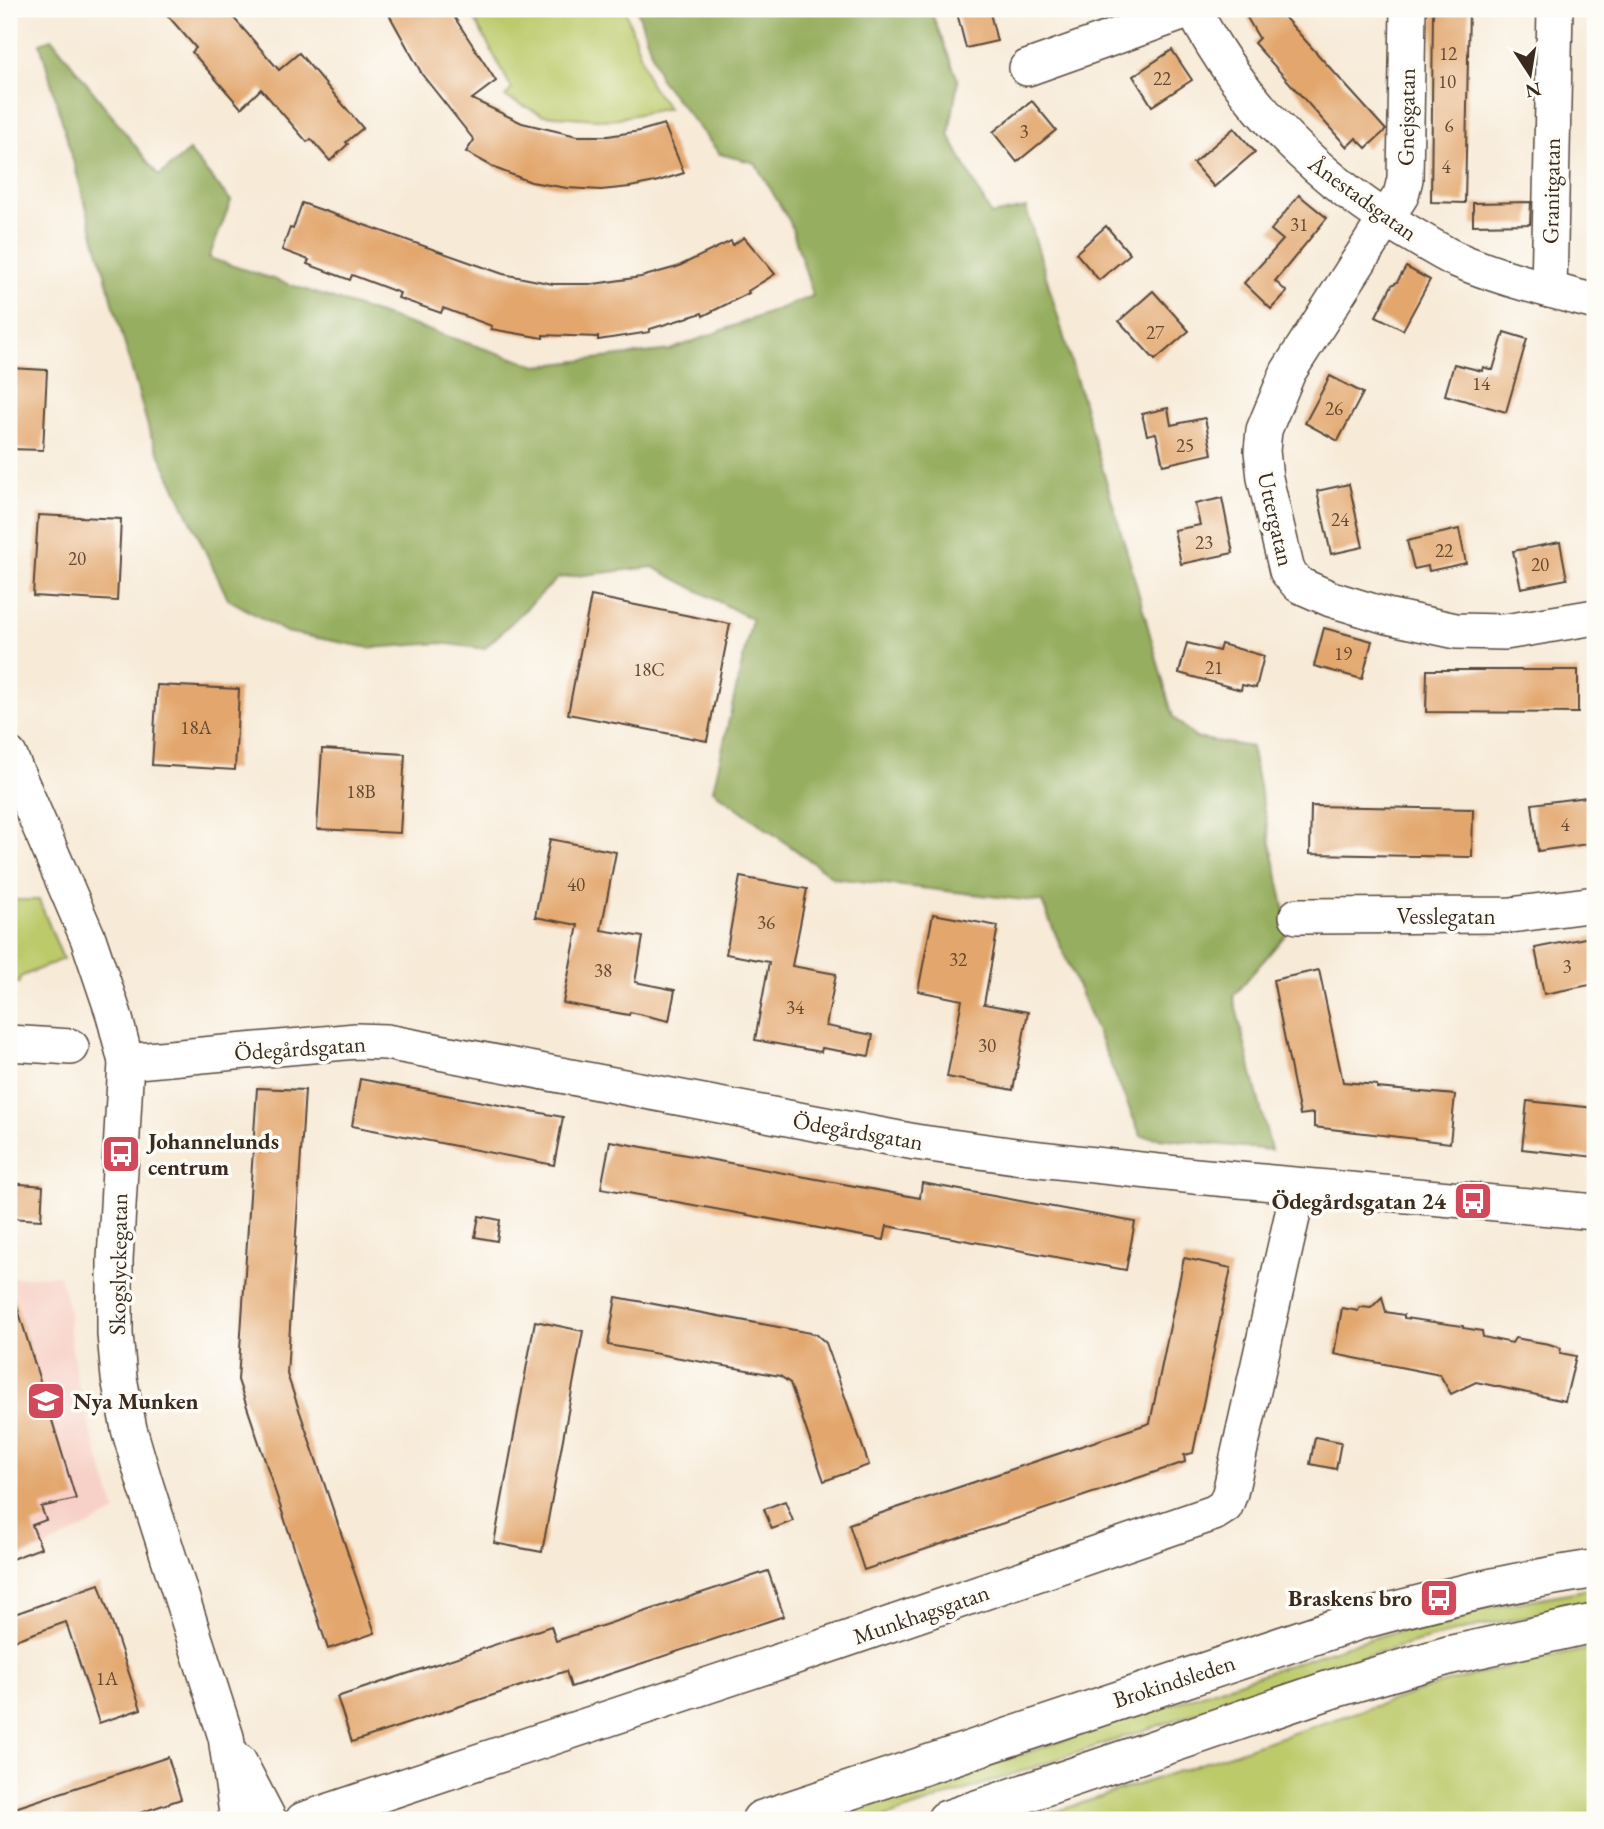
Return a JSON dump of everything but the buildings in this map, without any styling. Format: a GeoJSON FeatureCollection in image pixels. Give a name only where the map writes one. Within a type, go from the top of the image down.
{"type":"FeatureCollection","features":[{"type":"Feature","properties":{"kind":"main road","name":"Brokindsleden"},"geometry":{"type":"LineString","coordinates":[[761,1820],[1357,1621],[1439,1598],[1526,1579],[1595,1569]]}},
{"type":"Feature","properties":{"kind":"main road"},"geometry":{"type":"LineString","coordinates":[[946,1820],[1332,1689],[1450,1655],[1595,1623]]}},
{"type":"Feature","properties":{"kind":"street","name":"Ånestadsgatan"},"geometry":{"type":"LineString","coordinates":[[1193,9],[1226,64],[1267,119],[1297,150],[1387,220],[1452,257],[1503,277],[1595,302]]}},
{"type":"Feature","properties":{"kind":"street"},"geometry":{"type":"LineString","coordinates":[[1027,68],[1193,9]]}},
{"type":"Feature","properties":{"kind":"street","name":"Gnejsgatan"},"geometry":{"type":"LineString","coordinates":[[1387,220],[1401,195],[1405,179],[1408,9]]}},
{"type":"Feature","properties":{"kind":"street","name":"Granitgatan"},"geometry":{"type":"LineString","coordinates":[[1549,290],[1555,9]]}},
{"type":"Feature","properties":{"kind":"street","name":"Uttergatan"},"geometry":{"type":"LineString","coordinates":[[1387,220],[1288,372],[1264,430],[1262,451],[1265,478],[1287,571],[1299,585],[1331,599],[1387,616],[1455,631],[1505,632],[1595,617]]}},
{"type":"Feature","properties":{"kind":"street","name":"Skogslyckegatan"},"geometry":{"type":"LineString","coordinates":[[9,755],[88,938],[114,1015],[126,1062],[115,1260],[115,1334],[119,1378],[141,1467],[226,1737],[238,1820]]}},
{"type":"Feature","properties":{"kind":"street","name":"Vesslegatan"},"geometry":{"type":"LineString","coordinates":[[1297,916],[1511,915],[1595,904]]}},
{"type":"Feature","properties":{"kind":"street","name":"Ödegårdsgatan"},"geometry":{"type":"LineString","coordinates":[[126,1062],[356,1041],[386,1042],[899,1140],[1030,1158],[1299,1186],[1595,1212]]}},
{"type":"Feature","properties":{"kind":"street"},"geometry":{"type":"LineString","coordinates":[[9,1043],[71,1047]]}},
{"type":"Feature","properties":{"kind":"street","name":"Munkhagsgatan"},"geometry":{"type":"LineString","coordinates":[[303,1820],[1201,1519],[1225,1506],[1232,1486],[1299,1186]]}},
{"type":"Feature","properties":{"kind":"street","name":"Skogslyckegatan"},"geometry":{"type":"LineString","coordinates":[[226,1737],[269,1820]]}},
{"type":"Feature","properties":{"kind":"shaded area","name":"Nya Munken"},"geometry":{"type":"Polygon","coordinates":[[[59,1275],[69,1308],[76,1376],[116,1512],[42,1549],[9,1562],[9,1278],[59,1275]]]}},
{"type":"Feature","properties":{"kind":"green space"},"geometry":{"type":"Polygon","coordinates":[[[469,9],[625,9],[650,84],[668,108],[609,120],[543,115],[505,97],[512,89],[469,9]]]}},
{"type":"Feature","properties":{"kind":"green space"},"geometry":{"type":"Polygon","coordinates":[[[637,9],[930,9],[958,80],[949,135],[991,215],[1026,208],[1173,717],[1196,738],[1251,747],[1289,931],[1233,996],[1271,1150],[1141,1136],[1042,902],[834,878],[713,790],[752,619],[653,567],[558,578],[484,649],[441,643],[370,648],[286,632],[228,599],[150,434],[40,43],[52,39],[159,176],[189,151],[231,201],[209,258],[537,366],[670,350],[813,296],[790,222],[755,163],[720,154],[660,79],[637,9]]]}},
{"type":"Feature","properties":{"kind":"green space"},"geometry":{"type":"Polygon","coordinates":[[[9,900],[39,900],[63,959],[20,977],[19,983],[9,983],[9,900]]]}},
{"type":"Feature","properties":{"kind":"green space"},"geometry":{"type":"Polygon","coordinates":[[[1595,1588],[1595,1604],[1478,1626],[1365,1656],[877,1820],[825,1820],[1358,1642],[1472,1611],[1595,1588]]]}},
{"type":"Feature","properties":{"kind":"green space"},"geometry":{"type":"Polygon","coordinates":[[[1595,1648],[1595,1820],[1031,1820],[1444,1683],[1595,1648]]]}},
{"type":"Feature","properties":{"kind":"place","name":"Johannelunds centrum"},"geometry":{"type":"Point","coordinates":[121,1154]}},
{"type":"Feature","properties":{"kind":"place","name":"Ödegårdsgatan 24"},"geometry":{"type":"Point","coordinates":[1473,1201]}},
{"type":"Feature","properties":{"kind":"place","name":"Nya Munken"},"geometry":{"type":"Point","coordinates":[46,1401]}},
{"type":"Feature","properties":{"kind":"place","name":"Braskens bro"},"geometry":{"type":"Point","coordinates":[1439,1598]}}]}
